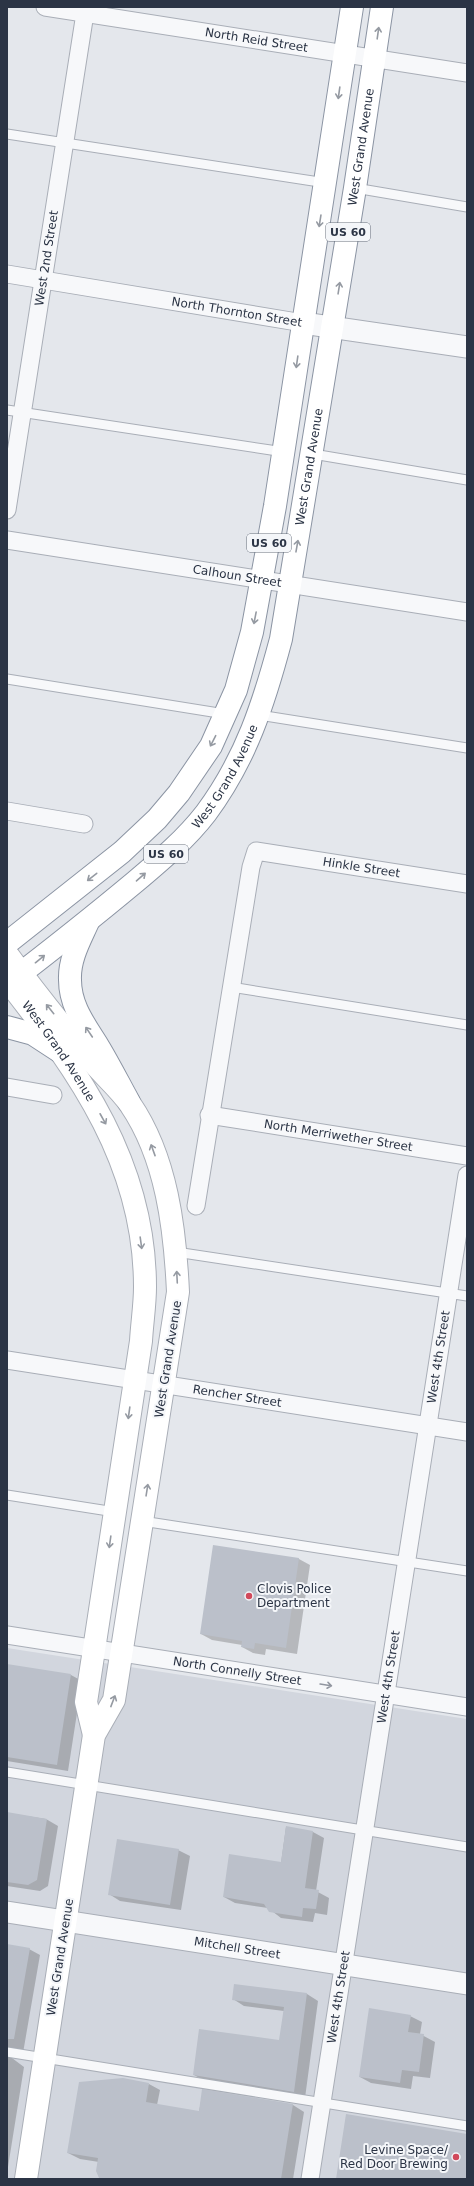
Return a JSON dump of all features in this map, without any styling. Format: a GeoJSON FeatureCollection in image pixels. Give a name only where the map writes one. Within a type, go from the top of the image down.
{"type":"FeatureCollection","features":[{"type":"Feature","properties":{"kind":"main road","name":"US 60"},"geometry":{"type":"LineString","coordinates":[[7,943],[122,852],[157,819],[196,769],[211,746],[227,714],[242,672],[262,580],[284,452],[352,7]]}},
{"type":"Feature","properties":{"kind":"main road","name":"West Grand Avenue"},"geometry":{"type":"LineString","coordinates":[[11,980],[90,918],[175,847],[206,813],[232,771],[254,729],[281,640],[313,454],[382,7]]}},
{"type":"Feature","properties":{"kind":"main road"},"geometry":{"type":"LineString","coordinates":[[90,918],[71,965],[71,995],[79,1018],[98,1046],[129,1102]]}},
{"type":"Feature","properties":{"kind":"main road","name":"West Grand Avenue"},"geometry":{"type":"LineString","coordinates":[[7,954],[11,980],[82,1082],[109,1130],[119,1155],[134,1207],[141,1244],[145,1286],[141,1341],[86,1702],[94,1735]]}},
{"type":"Feature","properties":{"kind":"main road","name":"West Grand Avenue"},"geometry":{"type":"LineString","coordinates":[[11,980],[87,1056],[129,1102],[153,1150],[170,1208],[176,1252],[178,1292],[114,1700],[94,1735],[26,2179]]}},
{"type":"Feature","properties":{"kind":"main road"},"geometry":{"type":"LineString","coordinates":[[7,1027],[33,1034],[59,1051]]}},
{"type":"Feature","properties":{"kind":"street","name":"North Reid Street"},"geometry":{"type":"LineString","coordinates":[[45,7],[86,10],[374,59],[467,73]]}},
{"type":"Feature","properties":{"kind":"street","name":"West 2nd Street"},"geometry":{"type":"LineString","coordinates":[[7,510],[15,411],[44,280],[86,10]]}},
{"type":"Feature","properties":{"kind":"street","name":"North Thornton Street"},"geometry":{"type":"LineString","coordinates":[[7,274],[303,323],[467,347]]}},
{"type":"Feature","properties":{"kind":"street","name":"Calhoun Street"},"geometry":{"type":"LineString","coordinates":[[7,540],[467,612]]}},
{"type":"Feature","properties":{"kind":"street"},"geometry":{"type":"LineString","coordinates":[[7,811],[84,824]]}},
{"type":"Feature","properties":{"kind":"street","name":"Hinkle Street"},"geometry":{"type":"LineString","coordinates":[[231,987],[251,867],[256,851],[467,884]]}},
{"type":"Feature","properties":{"kind":"street"},"geometry":{"type":"LineString","coordinates":[[196,1206],[209,1116],[231,987]]}},
{"type":"Feature","properties":{"kind":"street"},"geometry":{"type":"LineString","coordinates":[[7,1087],[53,1095]]}},
{"type":"Feature","properties":{"kind":"street","name":"North Merriwether Street"},"geometry":{"type":"LineString","coordinates":[[209,1116],[467,1156]]}},
{"type":"Feature","properties":{"kind":"street","name":"West 4th Street"},"geometry":{"type":"LineString","coordinates":[[310,2179],[467,1175]]}},
{"type":"Feature","properties":{"kind":"street","name":"Rencher Street"},"geometry":{"type":"LineString","coordinates":[[7,1360],[467,1432]]}},
{"type":"Feature","properties":{"kind":"street","name":"North Connelly Street"},"geometry":{"type":"LineString","coordinates":[[7,1635],[467,1707]]}},
{"type":"Feature","properties":{"kind":"street","name":"Mitchell Street"},"geometry":{"type":"LineString","coordinates":[[7,1912],[467,1984]]}},
{"type":"Feature","properties":{"kind":"lane"},"geometry":{"type":"LineString","coordinates":[[7,134],[326,183]]}},
{"type":"Feature","properties":{"kind":"lane"},"geometry":{"type":"LineString","coordinates":[[355,188],[467,207]]}},
{"type":"Feature","properties":{"kind":"lane"},"geometry":{"type":"LineString","coordinates":[[15,411],[284,452]]}},
{"type":"Feature","properties":{"kind":"lane"},"geometry":{"type":"LineString","coordinates":[[313,454],[467,480]]}},
{"type":"Feature","properties":{"kind":"lane"},"geometry":{"type":"LineString","coordinates":[[7,679],[227,714]]}},
{"type":"Feature","properties":{"kind":"lane"},"geometry":{"type":"LineString","coordinates":[[259,715],[467,748]]}},
{"type":"Feature","properties":{"kind":"lane"},"geometry":{"type":"LineString","coordinates":[[231,987],[467,1025]]}},
{"type":"Feature","properties":{"kind":"lane"},"geometry":{"type":"LineString","coordinates":[[176,1252],[467,1296]]}},
{"type":"Feature","properties":{"kind":"lane"},"geometry":{"type":"LineString","coordinates":[[7,1495],[115,1512]]}},
{"type":"Feature","properties":{"kind":"lane"},"geometry":{"type":"LineString","coordinates":[[142,1521],[467,1571]]}},
{"type":"Feature","properties":{"kind":"lane"},"geometry":{"type":"LineString","coordinates":[[7,1772],[87,1783],[467,1847]]}},
{"type":"Feature","properties":{"kind":"lane"},"geometry":{"type":"LineString","coordinates":[[7,2052],[467,2126]]}},
{"type":"Feature","properties":{"kind":"shaded area"},"geometry":{"type":"Polygon","coordinates":[[[7,1648],[467,1719],[467,2179],[7,2179],[7,1648]]]}},
{"type":"Feature","properties":{"kind":"building","name":"Clovis Police Department"},"geometry":{"type":"Polygon","coordinates":[[[213,1545],[299,1558],[286,1648],[255,1643],[254,1649],[241,1647],[242,1641],[200,1634],[213,1545]]]}},
{"type":"Feature","properties":{"kind":"building"},"geometry":{"type":"Polygon","coordinates":[[[7,1664],[71,1674],[57,1765],[7,1757],[7,1664]]]}},
{"type":"Feature","properties":{"kind":"building"},"geometry":{"type":"Polygon","coordinates":[[[7,1812],[47,1819],[37,1880],[28,1885],[7,1882],[7,1812]]]}},
{"type":"Feature","properties":{"kind":"building"},"geometry":{"type":"Polygon","coordinates":[[[286,1826],[313,1831],[305,1888],[319,1890],[316,1909],[303,1908],[302,1917],[269,1912],[264,1904],[223,1897],[229,1854],[281,1862],[286,1826]]]}},
{"type":"Feature","properties":{"kind":"building"},"geometry":{"type":"Polygon","coordinates":[[[117,1839],[179,1849],[170,1905],[108,1895],[117,1839]]]}},
{"type":"Feature","properties":{"kind":"building"},"geometry":{"type":"Polygon","coordinates":[[[7,1944],[30,1948],[14,2039],[7,2039],[7,1944]]]}},
{"type":"Feature","properties":{"kind":"building"},"geometry":{"type":"Polygon","coordinates":[[[234,1984],[307,1993],[294,2092],[193,2075],[199,2029],[279,2040],[284,2007],[232,2000],[234,1984]]]}},
{"type":"Feature","properties":{"kind":"building"},"geometry":{"type":"Polygon","coordinates":[[[369,2008],[411,2015],[408,2032],[424,2034],[419,2072],[402,2070],[400,2083],[359,2077],[369,2008]]]}},
{"type":"Feature","properties":{"kind":"building"},"geometry":{"type":"Polygon","coordinates":[[[123,2078],[149,2083],[146,2102],[199,2111],[202,2089],[293,2104],[281,2179],[99,2178],[96,2171],[98,2158],[67,2153],[79,2082],[123,2078]]]}},
{"type":"Feature","properties":{"kind":"building"},"geometry":{"type":"Polygon","coordinates":[[[346,2114],[467,2134],[467,2179],[336,2179],[346,2114]]]}},
{"type":"Feature","properties":{"kind":"place","name":"Clovis Police Department"},"geometry":{"type":"Point","coordinates":[249,1596]}},
{"type":"Feature","properties":{"kind":"place","name":"Levine Space/ Red Door Brewing"},"geometry":{"type":"Point","coordinates":[456,2157]}}]}
